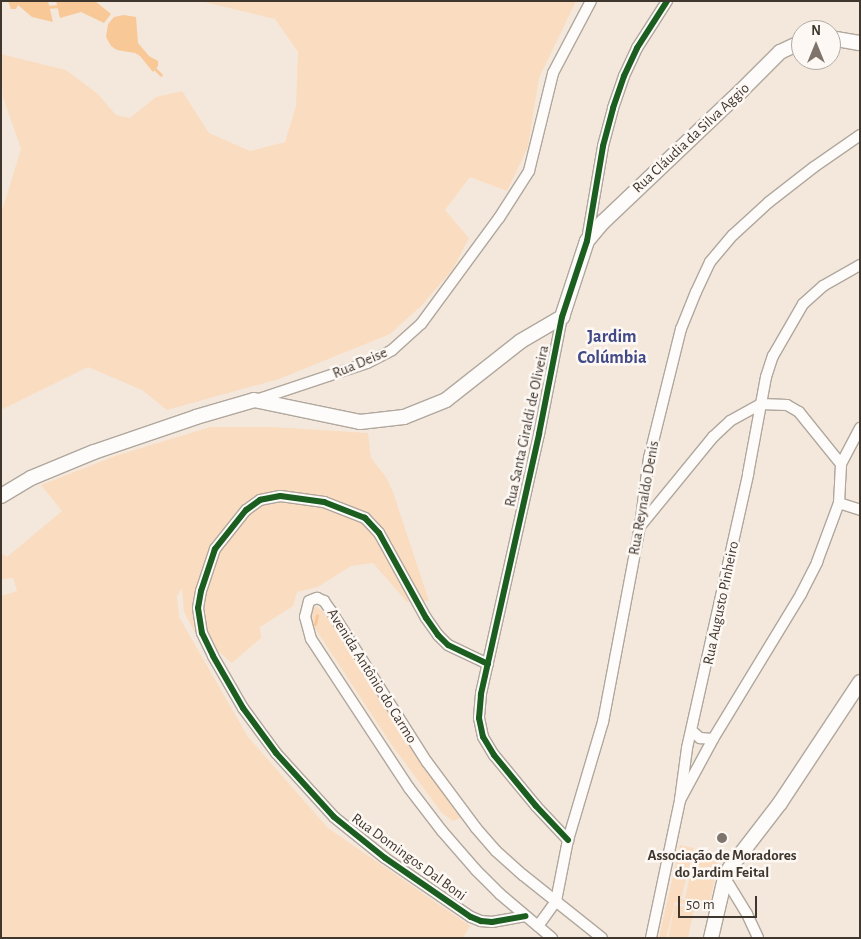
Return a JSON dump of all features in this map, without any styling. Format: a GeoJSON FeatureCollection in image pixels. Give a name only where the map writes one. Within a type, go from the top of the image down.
{"type":"FeatureCollection","features":[{"type":"Feature","properties":{"kind":"street","name":"Rua Deise"},"geometry":{"type":"LineString","coordinates":[[1,496],[31,478],[94,452],[367,362],[392,350],[421,324],[462,270],[529,171],[553,73],[560,56],[591,1]]}},
{"type":"Feature","properties":{"kind":"street","name":"Rua Santa Giraldi de Oliveira"},"geometry":{"type":"LineString","coordinates":[[568,840],[536,806],[494,755],[483,737],[478,718],[481,694],[539,434],[562,317],[587,241],[603,146],[613,108],[624,76],[637,48],[667,1]]}},
{"type":"Feature","properties":{"kind":"street"},"geometry":{"type":"LineString","coordinates":[[841,40],[860,43]]}},
{"type":"Feature","properties":{"kind":"street","name":"Rua Cláudia da Silva Aggio"},"geometry":{"type":"LineString","coordinates":[[587,241],[603,222],[780,52],[791,47]]}},
{"type":"Feature","properties":{"kind":"street","name":"Rua Reynaldo Denis"},"geometry":{"type":"LineString","coordinates":[[538,926],[556,901],[568,840],[603,722],[640,526],[649,458],[681,329],[710,262],[733,235],[769,202],[814,167],[860,135]]}},
{"type":"Feature","properties":{"kind":"street","name":"Rua Augusto Pinheiro"},"geometry":{"type":"LineString","coordinates":[[680,800],[692,731],[746,484],[761,404],[773,356],[803,304],[823,286],[860,265]]}},
{"type":"Feature","properties":{"kind":"street"},"geometry":{"type":"LineString","coordinates":[[254,400],[360,422],[404,418],[446,400],[521,341],[562,317]]}},
{"type":"Feature","properties":{"kind":"street"},"geometry":{"type":"LineString","coordinates":[[640,526],[713,437],[730,422],[761,404],[787,405],[799,412],[841,464]]}},
{"type":"Feature","properties":{"kind":"street"},"geometry":{"type":"LineString","coordinates":[[651,938],[680,800],[713,739],[801,594],[817,562],[839,503],[841,464],[860,428]]}},
{"type":"Feature","properties":{"kind":"street","name":"Rua Domingos Dal Boni"},"geometry":{"type":"LineString","coordinates":[[488,664],[459,652],[438,636],[379,533],[365,518],[324,502],[280,496],[260,500],[246,510],[216,549],[201,591],[198,608],[202,633],[212,656],[243,708],[276,753],[334,817],[385,858],[471,917],[492,922],[525,916]]}},
{"type":"Feature","properties":{"kind":"street"},"geometry":{"type":"LineString","coordinates":[[839,503],[860,510]]}},
{"type":"Feature","properties":{"kind":"street","name":"Avenida Antônio do Carmo"},"geometry":{"type":"LineString","coordinates":[[552,938],[525,916],[476,870],[442,831],[410,788],[311,639],[305,617],[309,601],[317,598],[324,601],[427,762],[476,828],[496,851],[602,938]]}},
{"type":"Feature","properties":{"kind":"street"},"geometry":{"type":"LineString","coordinates":[[711,938],[725,878],[734,861],[780,803],[860,682]]}},
{"type":"Feature","properties":{"kind":"street"},"geometry":{"type":"LineString","coordinates":[[692,731],[700,738],[713,739]]}},
{"type":"Feature","properties":{"kind":"street"},"geometry":{"type":"LineString","coordinates":[[725,878],[747,914],[758,938]]}},
{"type":"Feature","properties":{"kind":"shaded area"},"geometry":{"type":"Polygon","coordinates":[[[8,1],[48,1],[53,22],[32,17],[18,5],[16,9],[11,9],[8,1]]]}},
{"type":"Feature","properties":{"kind":"shaded area"},"geometry":{"type":"Polygon","coordinates":[[[56,1],[95,1],[111,14],[104,23],[81,12],[60,18],[56,1]]]}},
{"type":"Feature","properties":{"kind":"shaded area"},"geometry":{"type":"Polygon","coordinates":[[[200,1],[576,1],[539,78],[528,147],[507,191],[470,177],[445,210],[469,238],[453,269],[421,306],[390,334],[279,379],[167,410],[142,390],[88,367],[1,410],[1,214],[21,149],[3,97],[1,54],[66,70],[98,94],[116,115],[130,118],[156,97],[182,91],[209,133],[250,151],[285,142],[296,106],[298,52],[275,19],[200,1]]]}},
{"type":"Feature","properties":{"kind":"shaded area"},"geometry":{"type":"Polygon","coordinates":[[[124,15],[136,17],[138,43],[149,56],[158,61],[158,66],[153,72],[140,56],[135,53],[117,50],[111,46],[106,37],[108,24],[114,17],[124,15]]]}},
{"type":"Feature","properties":{"kind":"shaded area"},"geometry":{"type":"Polygon","coordinates":[[[210,427],[273,427],[368,433],[371,458],[386,477],[393,492],[429,601],[407,602],[373,563],[351,566],[318,587],[297,592],[293,606],[260,627],[261,638],[232,663],[194,631],[184,612],[182,588],[177,596],[179,617],[248,737],[328,828],[470,926],[463,938],[1,938],[1,596],[17,591],[13,578],[1,579],[1,553],[7,557],[62,511],[41,485],[115,456],[210,427]]]}},
{"type":"Feature","properties":{"kind":"shaded area"},"geometry":{"type":"Polygon","coordinates":[[[315,606],[324,612],[458,804],[460,818],[453,821],[442,813],[391,744],[309,619],[306,611],[315,606]]]}},
{"type":"Feature","properties":{"kind":"shaded area"},"geometry":{"type":"Polygon","coordinates":[[[680,845],[694,848],[681,899],[705,904],[704,908],[675,902],[666,938],[659,938],[680,845]]]}},
{"type":"Feature","properties":{"kind":"shaded area"},"geometry":{"type":"Polygon","coordinates":[[[696,849],[719,855],[710,903],[685,898],[696,849]]]}},
{"type":"Feature","properties":{"kind":"shaded area"},"geometry":{"type":"Polygon","coordinates":[[[675,905],[694,909],[688,938],[668,938],[675,905]]]}},
{"type":"Feature","properties":{"kind":"waterway"},"geometry":{"type":"LineString","coordinates":[[45,7],[61,6]]}},
{"type":"Feature","properties":{"kind":"waterway"},"geometry":{"type":"LineString","coordinates":[[153,67],[161,75]]}},
{"type":"Feature","properties":{"kind":"waterway"},"geometry":{"type":"LineString","coordinates":[[315,624],[317,615]]}},
{"type":"Feature","properties":{"kind":"cycle path"},"geometry":{"type":"LineString","coordinates":[[568,840],[536,806],[494,755],[483,737],[479,718],[481,694],[539,434],[562,317],[587,241],[603,146],[613,108],[624,76],[637,48],[667,1]]}},
{"type":"Feature","properties":{"kind":"cycle path"},"geometry":{"type":"LineString","coordinates":[[488,664],[448,645],[438,635],[426,618],[379,533],[365,518],[324,502],[280,496],[260,500],[246,510],[215,549],[201,591],[198,608],[202,633],[243,708],[276,753],[334,817],[385,858],[471,917],[481,921],[492,922],[525,916]]}},
{"type":"Feature","properties":{"kind":"place","name":"Associação de Moradores do Jardim Feital"},"geometry":{"type":"Point","coordinates":[722,838]}},
{"type":"Feature","properties":{"kind":"district","name":"Jardim Colúmbia"},"geometry":{"type":"Point","coordinates":[612,348]}}]}
